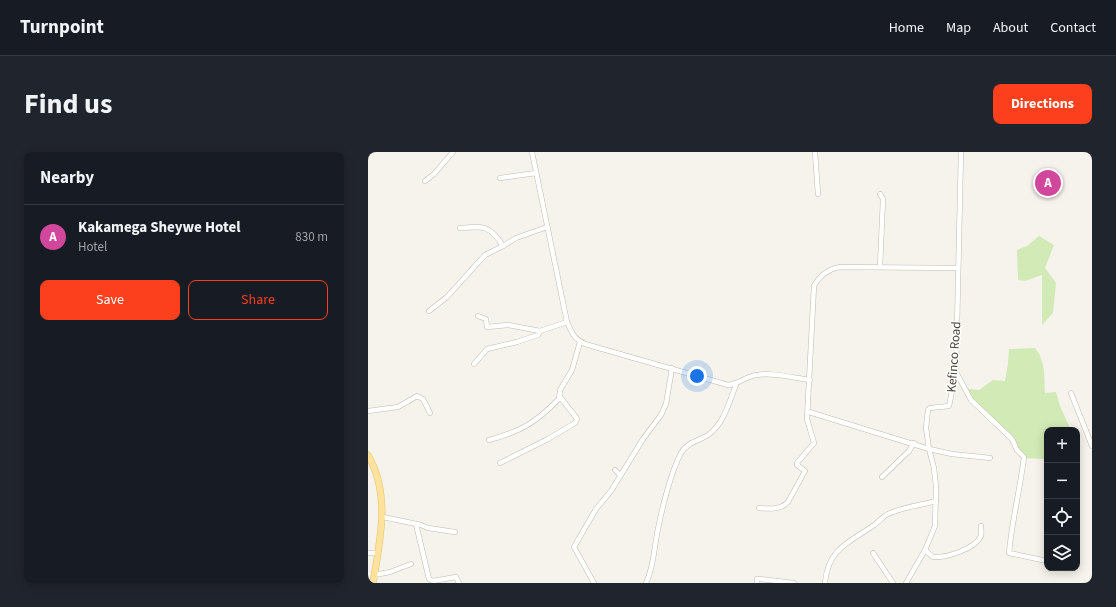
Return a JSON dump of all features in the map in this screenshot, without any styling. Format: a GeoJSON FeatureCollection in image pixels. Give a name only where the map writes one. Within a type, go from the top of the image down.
{"type":"FeatureCollection","features":[{"type":"Feature","properties":{"kind":"main road"},"geometry":{"type":"LineString","coordinates":[[368,455],[376,471],[379,483],[383,517],[373,583]]}},
{"type":"Feature","properties":{"kind":"street"},"geometry":{"type":"LineString","coordinates":[[425,181],[434,174],[453,152]]}},
{"type":"Feature","properties":{"kind":"street"},"geometry":{"type":"LineString","coordinates":[[532,152],[567,322],[572,334],[580,342],[728,385],[736,384],[752,376],[762,374],[810,380]]}},
{"type":"Feature","properties":{"kind":"street"},"geometry":{"type":"LineString","coordinates":[[815,152],[818,194]]}},
{"type":"Feature","properties":{"kind":"street","name":"Kefinco Road"},"geometry":{"type":"LineString","coordinates":[[906,583],[925,550],[935,526],[936,501],[934,468],[926,428],[928,410],[930,408],[949,406],[956,372],[957,268],[961,152]]}},
{"type":"Feature","properties":{"kind":"street"},"geometry":{"type":"LineString","coordinates":[[500,178],[536,173]]}},
{"type":"Feature","properties":{"kind":"street"},"geometry":{"type":"LineString","coordinates":[[880,194],[883,199],[880,267]]}},
{"type":"Feature","properties":{"kind":"street"},"geometry":{"type":"LineString","coordinates":[[460,228],[480,226],[488,228],[496,234],[503,246]]}},
{"type":"Feature","properties":{"kind":"street"},"geometry":{"type":"LineString","coordinates":[[429,311],[447,297],[485,255],[516,238],[547,227]]}},
{"type":"Feature","properties":{"kind":"street"},"geometry":{"type":"LineString","coordinates":[[759,508],[773,509],[786,505],[805,471],[797,465],[797,463],[814,442],[807,419],[809,412],[814,286],[818,280],[833,268],[957,268]]}},
{"type":"Feature","properties":{"kind":"street"},"geometry":{"type":"LineString","coordinates":[[478,316],[486,319],[485,326],[487,327],[508,325],[540,331],[567,322]]}},
{"type":"Feature","properties":{"kind":"street"},"geometry":{"type":"LineString","coordinates":[[474,364],[487,349],[538,335],[540,331]]}},
{"type":"Feature","properties":{"kind":"street"},"geometry":{"type":"LineString","coordinates":[[500,463],[548,439],[577,421],[575,416],[560,397],[560,390],[572,370],[580,342]]}},
{"type":"Feature","properties":{"kind":"street"},"geometry":{"type":"LineString","coordinates":[[594,583],[574,547],[596,509],[612,491],[620,475],[643,439],[661,415],[666,404],[672,368]]}},
{"type":"Feature","properties":{"kind":"street"},"geometry":{"type":"LineString","coordinates":[[956,372],[971,400],[1012,439],[1017,450],[1024,457],[1021,485],[1012,526],[1009,553],[1044,560]]}},
{"type":"Feature","properties":{"kind":"street"},"geometry":{"type":"LineString","coordinates":[[646,583],[651,571],[658,528],[665,502],[681,453],[690,443],[709,434],[722,420],[736,384]]}},
{"type":"Feature","properties":{"kind":"street"},"geometry":{"type":"LineString","coordinates":[[1071,393],[1092,446]]}},
{"type":"Feature","properties":{"kind":"street"},"geometry":{"type":"LineString","coordinates":[[368,411],[398,407],[417,396],[423,399],[430,413]]}},
{"type":"Feature","properties":{"kind":"street"},"geometry":{"type":"LineString","coordinates":[[489,440],[520,430],[534,422],[544,415],[560,397]]}},
{"type":"Feature","properties":{"kind":"street"},"geometry":{"type":"LineString","coordinates":[[809,412],[870,432],[914,443],[929,449],[952,454],[990,458]]}},
{"type":"Feature","properties":{"kind":"street"},"geometry":{"type":"LineString","coordinates":[[882,477],[910,451],[914,443]]}},
{"type":"Feature","properties":{"kind":"street"},"geometry":{"type":"LineString","coordinates":[[615,470],[620,475]]}},
{"type":"Feature","properties":{"kind":"street"},"geometry":{"type":"LineString","coordinates":[[825,583],[827,565],[831,558],[852,538],[874,526],[888,514],[936,501]]}},
{"type":"Feature","properties":{"kind":"street"},"geometry":{"type":"LineString","coordinates":[[383,517],[428,528],[455,532]]}},
{"type":"Feature","properties":{"kind":"street"},"geometry":{"type":"LineString","coordinates":[[416,524],[428,578],[433,581],[456,577],[459,583]]}},
{"type":"Feature","properties":{"kind":"street"},"geometry":{"type":"LineString","coordinates":[[925,550],[933,557],[958,552],[976,543],[981,536],[981,526]]}},
{"type":"Feature","properties":{"kind":"street"},"geometry":{"type":"LineString","coordinates":[[368,553],[378,553]]}},
{"type":"Feature","properties":{"kind":"street"},"geometry":{"type":"LineString","coordinates":[[873,553],[893,583]]}},
{"type":"Feature","properties":{"kind":"street"},"geometry":{"type":"LineString","coordinates":[[374,575],[390,572],[411,564]]}},
{"type":"Feature","properties":{"kind":"street"},"geometry":{"type":"LineString","coordinates":[[757,583],[757,580],[760,579],[794,583]]}},
{"type":"Feature","properties":{"kind":"green space"},"geometry":{"type":"Polygon","coordinates":[[[1039,236],[1054,245],[1045,268],[1056,283],[1053,313],[1042,325],[1042,275],[1025,281],[1018,280],[1017,250],[1027,246],[1039,236]]]}},
{"type":"Feature","properties":{"kind":"green space"},"geometry":{"type":"Polygon","coordinates":[[[1035,348],[1039,353],[1043,364],[1045,393],[1056,392],[1060,406],[1070,427],[1044,427],[1044,459],[1022,458],[1011,440],[963,388],[979,390],[993,380],[1005,381],[1009,349],[1035,348]]]}},
{"type":"Feature","properties":{"kind":"place","name":"Kakamega Sheywe Hotel"},"geometry":{"type":"Point","coordinates":[1048,183]}}]}
